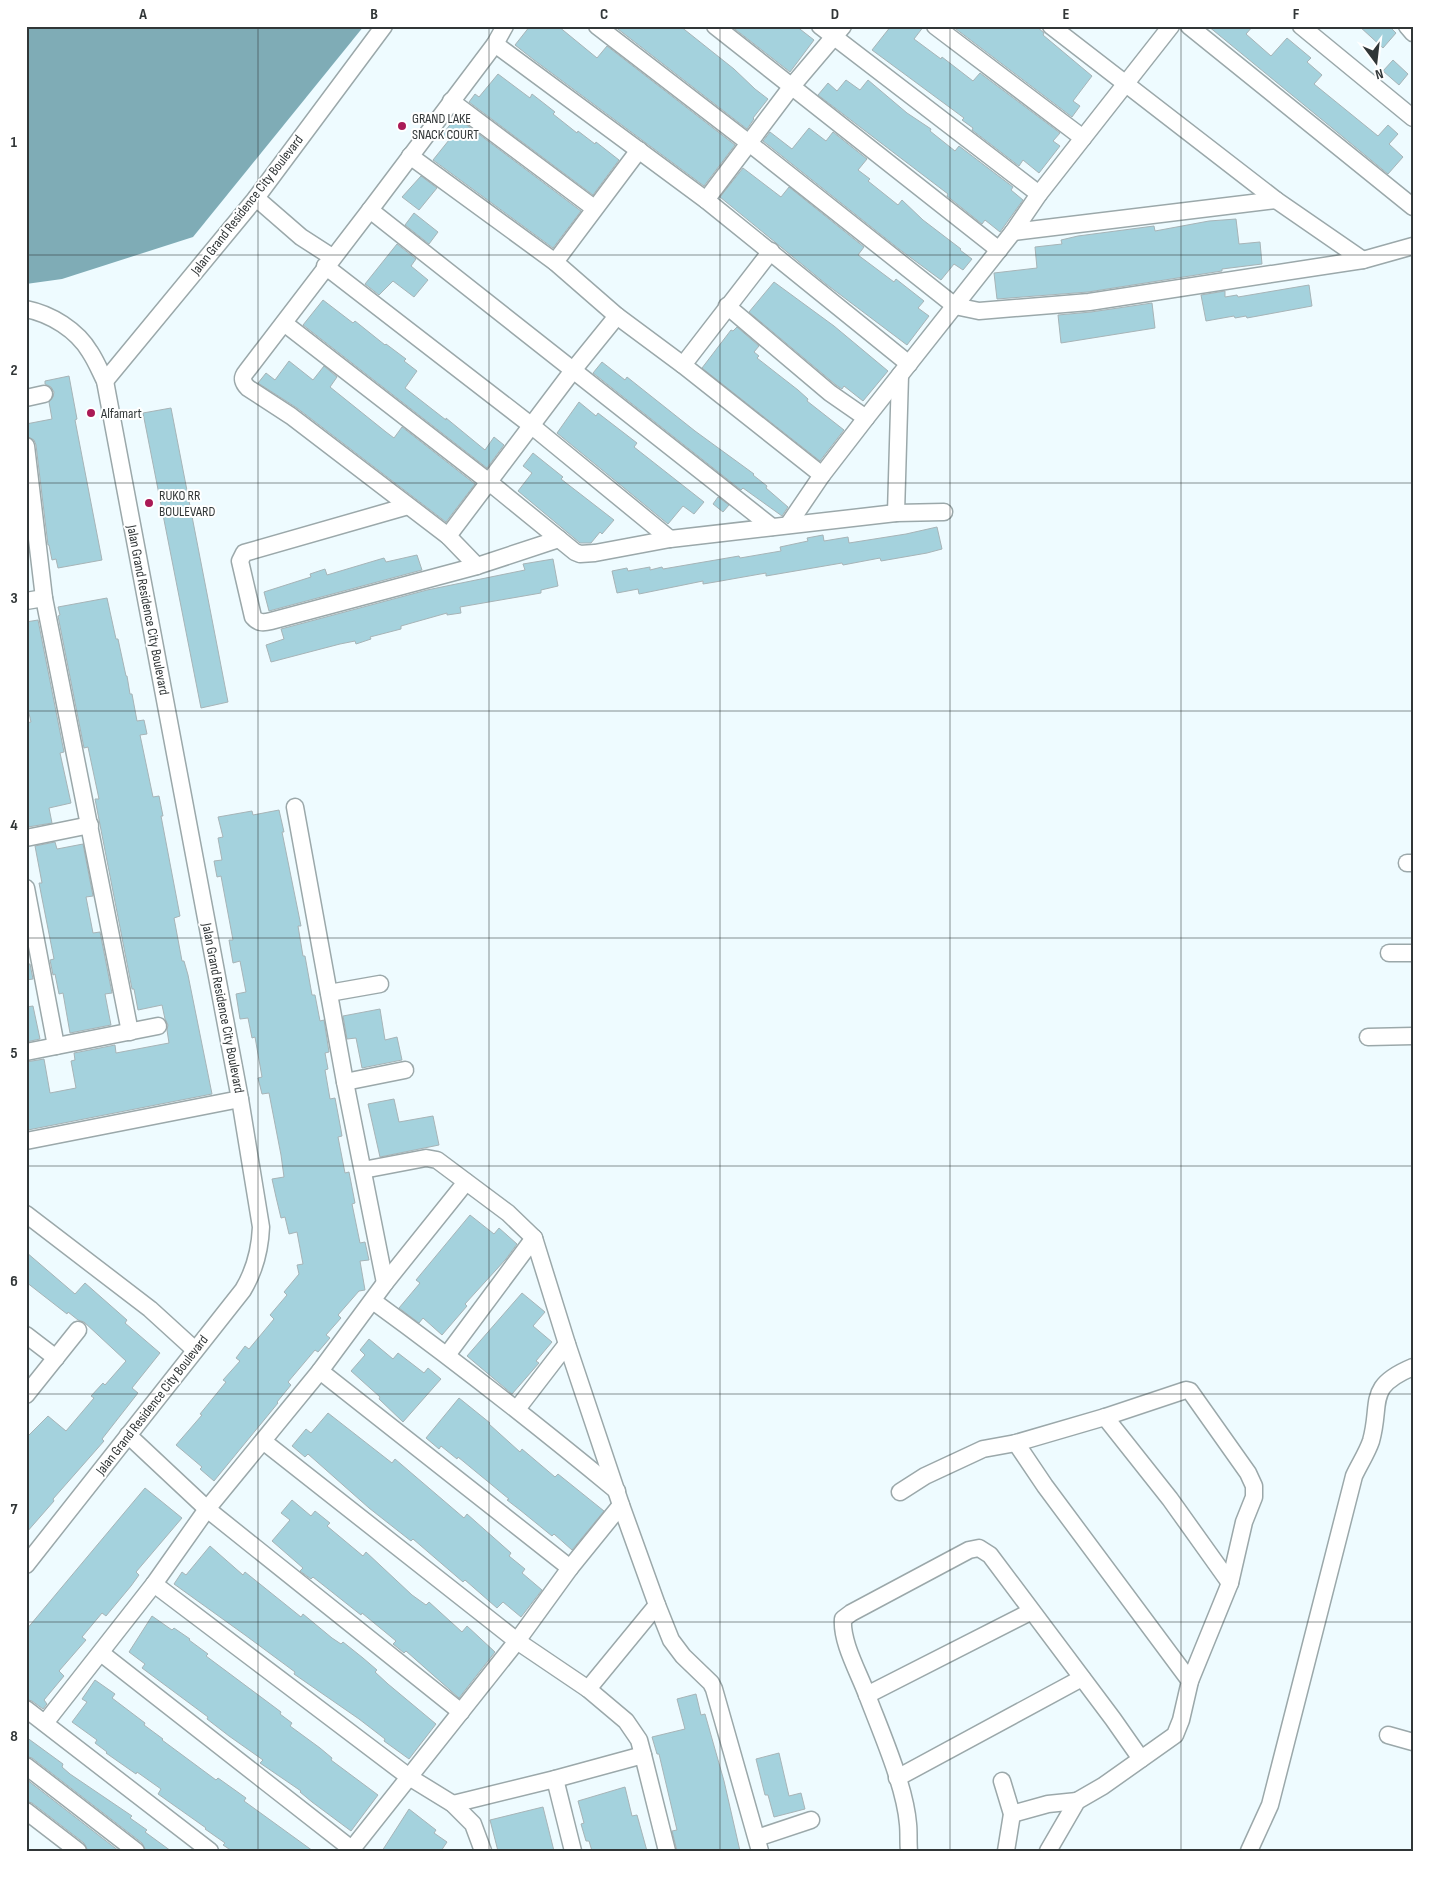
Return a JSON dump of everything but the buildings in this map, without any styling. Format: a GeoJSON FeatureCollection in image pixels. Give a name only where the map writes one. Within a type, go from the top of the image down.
{"type":"FeatureCollection","features":[{"type":"Feature","properties":{"kind":"street","name":"Jalan Grand Residence City Boulevard"},"geometry":{"type":"LineString","coordinates":[[105,380],[256,198],[384,26]]}},
{"type":"Feature","properties":{"kind":"street"},"geometry":{"type":"LineString","coordinates":[[477,566],[448,536],[291,416],[244,384],[243,376],[495,44],[505,26]]}},
{"type":"Feature","properties":{"kind":"street"},"geometry":{"type":"LineString","coordinates":[[597,26],[750,143],[955,306],[979,311],[1089,302],[1363,260],[1413,246]]}},
{"type":"Feature","properties":{"kind":"street"},"geometry":{"type":"LineString","coordinates":[[715,26],[999,250]]}},
{"type":"Feature","properties":{"kind":"street"},"geometry":{"type":"LineString","coordinates":[[820,26],[839,32],[1039,194]]}},
{"type":"Feature","properties":{"kind":"street"},"geometry":{"type":"LineString","coordinates":[[935,26],[1082,138]]}},
{"type":"Feature","properties":{"kind":"street"},"geometry":{"type":"LineString","coordinates":[[1051,26],[1276,200],[1363,260]]}},
{"type":"Feature","properties":{"kind":"street"},"geometry":{"type":"LineString","coordinates":[[780,526],[999,250],[1082,138],[1127,85],[1171,26]]}},
{"type":"Feature","properties":{"kind":"street"},"geometry":{"type":"LineString","coordinates":[[1189,26],[1413,207]]}},
{"type":"Feature","properties":{"kind":"street"},"geometry":{"type":"LineString","coordinates":[[1301,26],[1413,118]]}},
{"type":"Feature","properties":{"kind":"street"},"geometry":{"type":"LineString","coordinates":[[1408,26],[1413,33]]}},
{"type":"Feature","properties":{"kind":"street"},"geometry":{"type":"LineString","coordinates":[[706,200],[792,86],[839,32]]}},
{"type":"Feature","properties":{"kind":"street"},"geometry":{"type":"LineString","coordinates":[[495,44],[640,150],[771,251],[904,370]]}},
{"type":"Feature","properties":{"kind":"street"},"geometry":{"type":"LineString","coordinates":[[451,101],[594,208]]}},
{"type":"Feature","properties":{"kind":"street"},"geometry":{"type":"LineString","coordinates":[[555,262],[594,208],[640,150]]}},
{"type":"Feature","properties":{"kind":"street"},"geometry":{"type":"LineString","coordinates":[[410,156],[555,262],[617,316],[683,365],[822,475]]}},
{"type":"Feature","properties":{"kind":"street"},"geometry":{"type":"LineString","coordinates":[[256,198],[329,262],[670,538]]}},
{"type":"Feature","properties":{"kind":"street"},"geometry":{"type":"LineString","coordinates":[[1013,232],[1276,200]]}},
{"type":"Feature","properties":{"kind":"street"},"geometry":{"type":"LineString","coordinates":[[370,210],[780,526]]}},
{"type":"Feature","properties":{"kind":"street"},"geometry":{"type":"LineString","coordinates":[[683,365],[771,251]]}},
{"type":"Feature","properties":{"kind":"street"},"geometry":{"type":"LineString","coordinates":[[727,306],[830,393],[866,418]]}},
{"type":"Feature","properties":{"kind":"street","name":"Jalan Grand Residence City Boulevard"},"geometry":{"type":"LineString","coordinates":[[26,309],[56,320],[73,333],[89,350],[105,380],[240,1099],[261,1227],[260,1244],[252,1275],[244,1290],[26,1565]]}},
{"type":"Feature","properties":{"kind":"street"},"geometry":{"type":"LineString","coordinates":[[448,536],[574,369],[617,316]]}},
{"type":"Feature","properties":{"kind":"street"},"geometry":{"type":"LineString","coordinates":[[284,323],[490,482],[574,552],[580,554],[595,553],[670,538],[896,513],[944,512]]}},
{"type":"Feature","properties":{"kind":"street"},"geometry":{"type":"LineString","coordinates":[[896,513],[904,370]]}},
{"type":"Feature","properties":{"kind":"street"},"geometry":{"type":"LineString","coordinates":[[26,398],[44,394]]}},
{"type":"Feature","properties":{"kind":"street"},"geometry":{"type":"LineString","coordinates":[[26,446],[44,598],[130,1032]]}},
{"type":"Feature","properties":{"kind":"street"},"geometry":{"type":"LineString","coordinates":[[408,506],[244,553],[240,561],[252,617],[263,623],[271,621],[477,566],[559,538]]}},
{"type":"Feature","properties":{"kind":"street"},"geometry":{"type":"LineString","coordinates":[[26,602],[44,598]]}},
{"type":"Feature","properties":{"kind":"street"},"geometry":{"type":"LineString","coordinates":[[295,807],[345,1082],[386,1283]]}},
{"type":"Feature","properties":{"kind":"street"},"geometry":{"type":"LineString","coordinates":[[26,838],[90,825]]}},
{"type":"Feature","properties":{"kind":"street"},"geometry":{"type":"LineString","coordinates":[[26,888],[56,1046]]}},
{"type":"Feature","properties":{"kind":"street"},"geometry":{"type":"LineString","coordinates":[[1389,954],[1413,953]]}},
{"type":"Feature","properties":{"kind":"street"},"geometry":{"type":"LineString","coordinates":[[329,993],[380,984]]}},
{"type":"Feature","properties":{"kind":"street"},"geometry":{"type":"LineString","coordinates":[[26,1052],[158,1026]]}},
{"type":"Feature","properties":{"kind":"street"},"geometry":{"type":"LineString","coordinates":[[1368,1037],[1413,1036]]}},
{"type":"Feature","properties":{"kind":"street"},"geometry":{"type":"LineString","coordinates":[[345,1082],[405,1070]]}},
{"type":"Feature","properties":{"kind":"street"},"geometry":{"type":"LineString","coordinates":[[26,1141],[240,1099]]}},
{"type":"Feature","properties":{"kind":"street"},"geometry":{"type":"LineString","coordinates":[[363,1170],[433,1158],[508,1213],[534,1238],[567,1344],[657,1605],[672,1640],[683,1656],[714,1689],[759,1845],[811,1820]]}},
{"type":"Feature","properties":{"kind":"street"},"geometry":{"type":"LineString","coordinates":[[45,1724],[154,1584],[207,1509],[320,1371],[386,1283],[466,1182]]}},
{"type":"Feature","properties":{"kind":"street"},"geometry":{"type":"LineString","coordinates":[[26,1214],[150,1309],[195,1350]]}},
{"type":"Feature","properties":{"kind":"street"},"geometry":{"type":"LineString","coordinates":[[447,1354],[534,1238]]}},
{"type":"Feature","properties":{"kind":"street"},"geometry":{"type":"LineString","coordinates":[[373,1301],[447,1354],[517,1409],[619,1498]]}},
{"type":"Feature","properties":{"kind":"street"},"geometry":{"type":"LineString","coordinates":[[26,1395],[78,1330]]}},
{"type":"Feature","properties":{"kind":"street"},"geometry":{"type":"LineString","coordinates":[[26,1335],[56,1358]]}},
{"type":"Feature","properties":{"kind":"street"},"geometry":{"type":"LineString","coordinates":[[517,1409],[567,1344]]}},
{"type":"Feature","properties":{"kind":"street"},"geometry":{"type":"LineString","coordinates":[[1249,1851],[1270,1805],[1354,1476],[1370,1442],[1378,1393],[1388,1380],[1413,1367]]}},
{"type":"Feature","properties":{"kind":"street"},"geometry":{"type":"LineString","coordinates":[[320,1371],[570,1568]]}},
{"type":"Feature","properties":{"kind":"street"},"geometry":{"type":"LineString","coordinates":[[900,1492],[925,1476],[983,1449],[1016,1443],[1105,1417],[1180,1391],[1190,1391],[1248,1473],[1254,1486],[1254,1497],[1244,1522],[1230,1583],[1190,1680],[1181,1720],[1175,1735],[1078,1801],[1048,1851]]}},
{"type":"Feature","properties":{"kind":"street"},"geometry":{"type":"LineString","coordinates":[[1105,1417],[1170,1499],[1230,1583]]}},
{"type":"Feature","properties":{"kind":"street"},"geometry":{"type":"LineString","coordinates":[[128,1435],[207,1509],[461,1712]]}},
{"type":"Feature","properties":{"kind":"street"},"geometry":{"type":"LineString","coordinates":[[263,1441],[517,1642],[588,1689],[626,1721],[638,1740],[643,1755],[667,1851]]}},
{"type":"Feature","properties":{"kind":"street"},"geometry":{"type":"LineString","coordinates":[[1016,1443],[1045,1486],[1190,1680]]}},
{"type":"Feature","properties":{"kind":"street"},"geometry":{"type":"LineString","coordinates":[[102,1653],[353,1850],[517,1642],[619,1498]]}},
{"type":"Feature","properties":{"kind":"street"},"geometry":{"type":"LineString","coordinates":[[908,1851],[908,1823],[904,1802],[867,1695],[850,1654],[842,1628],[843,1619],[961,1554],[976,1548],[983,1549],[1082,1678],[1141,1759]]}},
{"type":"Feature","properties":{"kind":"street"},"geometry":{"type":"LineString","coordinates":[[154,1584],[409,1777],[453,1804],[473,1824],[483,1851]]}},
{"type":"Feature","properties":{"kind":"street"},"geometry":{"type":"LineString","coordinates":[[588,1689],[657,1605]]}},
{"type":"Feature","properties":{"kind":"street"},"geometry":{"type":"LineString","coordinates":[[867,1695],[1030,1612]]}},
{"type":"Feature","properties":{"kind":"street"},"geometry":{"type":"LineString","coordinates":[[897,1778],[1082,1678]]}},
{"type":"Feature","properties":{"kind":"street"},"geometry":{"type":"LineString","coordinates":[[26,1709],[210,1851]]}},
{"type":"Feature","properties":{"kind":"street"},"geometry":{"type":"LineString","coordinates":[[1388,1735],[1413,1742]]}},
{"type":"Feature","properties":{"kind":"street"},"geometry":{"type":"LineString","coordinates":[[453,1804],[643,1755]]}},
{"type":"Feature","properties":{"kind":"street"},"geometry":{"type":"LineString","coordinates":[[26,1766],[136,1851]]}},
{"type":"Feature","properties":{"kind":"street"},"geometry":{"type":"LineString","coordinates":[[555,1779],[574,1851]]}},
{"type":"Feature","properties":{"kind":"street"},"geometry":{"type":"LineString","coordinates":[[1002,1781],[1012,1814],[1006,1851]]}},
{"type":"Feature","properties":{"kind":"street"},"geometry":{"type":"LineString","coordinates":[[1012,1814],[1048,1804],[1078,1801]]}},
{"type":"Feature","properties":{"kind":"street"},"geometry":{"type":"LineString","coordinates":[[26,1811],[78,1851]]}},
{"type":"Feature","properties":{"kind":"water"},"geometry":{"type":"Polygon","coordinates":[[[26,26],[364,26],[193,237],[62,279],[26,284],[26,26]]]}},
{"type":"Feature","properties":{"kind":"place","name":"GRAND LAKE SNACK COURT"},"geometry":{"type":"Point","coordinates":[402,126]}},
{"type":"Feature","properties":{"kind":"place","name":"Alfamart"},"geometry":{"type":"Point","coordinates":[91,413]}},
{"type":"Feature","properties":{"kind":"place","name":"RUKO RR BOULEVARD"},"geometry":{"type":"Point","coordinates":[149,503]}}]}
